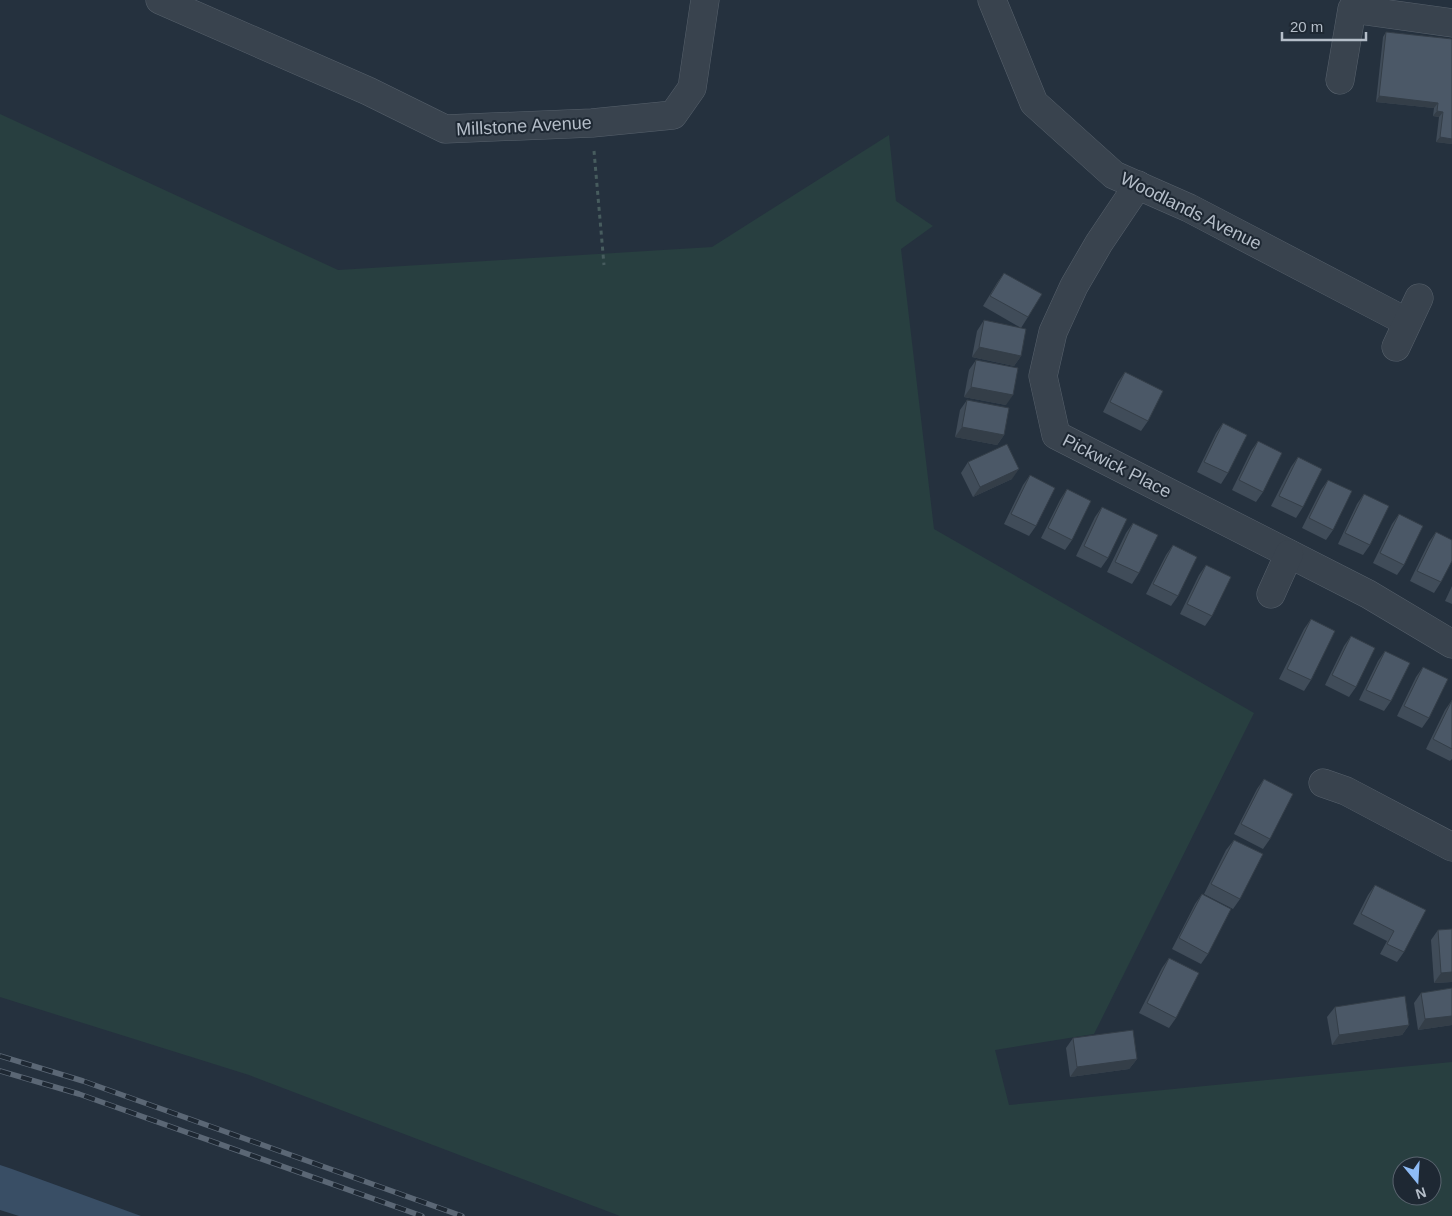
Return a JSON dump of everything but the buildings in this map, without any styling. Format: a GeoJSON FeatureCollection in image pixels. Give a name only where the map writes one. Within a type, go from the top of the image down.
{"type":"FeatureCollection","features":[{"type":"Feature","properties":{"kind":"street","name":"Millstone Avenue"},"geometry":{"type":"LineString","coordinates":[[160,0],[368,91],[445,129],[592,123],[673,115],[692,88],[705,0]]}},
{"type":"Feature","properties":{"kind":"street","name":"Woodlands Avenue"},"geometry":{"type":"LineString","coordinates":[[992,0],[1034,103],[1114,175],[1413,310],[1396,348]]}},
{"type":"Feature","properties":{"kind":"street"},"geometry":{"type":"LineString","coordinates":[[1340,80],[1352,9],[1452,23]]}},
{"type":"Feature","properties":{"kind":"street","name":"Pickwick Place"},"geometry":{"type":"LineString","coordinates":[[1138,185],[1084,269],[1052,332],[1043,376],[1056,435],[1368,594],[1452,644]]}},
{"type":"Feature","properties":{"kind":"street"},"geometry":{"type":"LineString","coordinates":[[1271,594],[1289,554]]}},
{"type":"Feature","properties":{"kind":"street"},"geometry":{"type":"LineString","coordinates":[[1323,783],[1346,791],[1452,847]]}},
{"type":"Feature","properties":{"kind":"path"},"geometry":{"type":"LineString","coordinates":[[592,123],[604,265]]}},
{"type":"Feature","properties":{"kind":"green space"},"geometry":{"type":"Polygon","coordinates":[[[0,114],[338,270],[712,247],[889,135],[896,201],[933,226],[901,249],[934,529],[1254,713],[1094,1034],[995,1050],[1009,1105],[1452,1062],[1452,1216],[620,1216],[249,1075],[0,997],[0,114]]]}},
{"type":"Feature","properties":{"kind":"water"},"geometry":{"type":"Polygon","coordinates":[[[0,1165],[141,1216],[19,1216],[0,1210],[0,1165]]]}},
{"type":"Feature","properties":{"kind":"railway"},"geometry":{"type":"LineString","coordinates":[[0,1056],[83,1081],[462,1216]]}},
{"type":"Feature","properties":{"kind":"railway"},"geometry":{"type":"LineString","coordinates":[[0,1071],[79,1094],[422,1216]]}}]}
